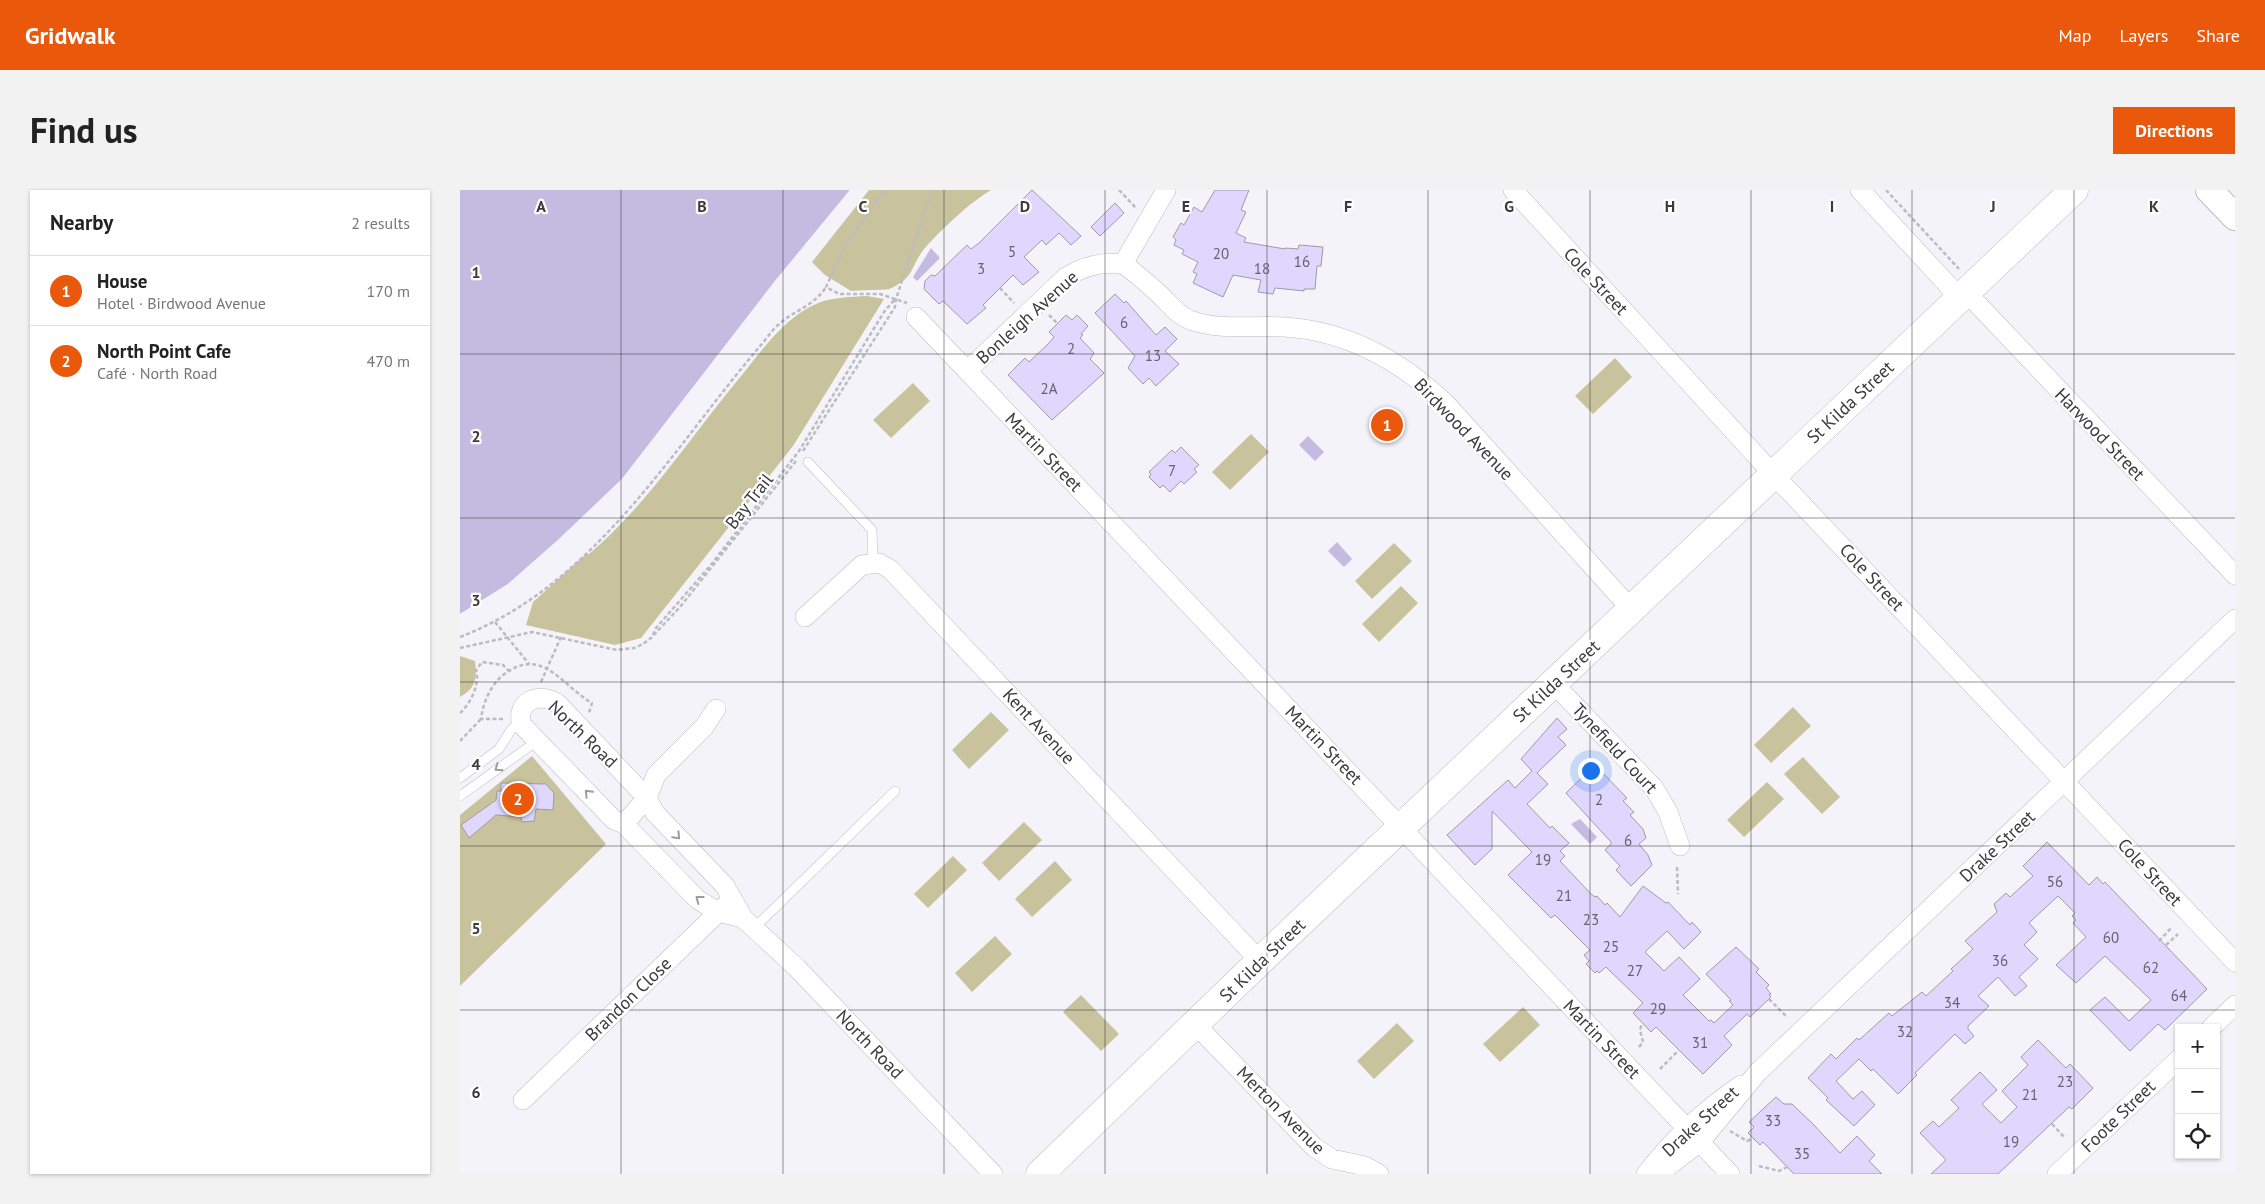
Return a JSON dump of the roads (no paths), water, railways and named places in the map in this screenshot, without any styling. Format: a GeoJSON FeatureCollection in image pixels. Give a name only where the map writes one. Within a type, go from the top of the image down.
{"type":"FeatureCollection","features":[{"type":"Feature","properties":{"kind":"main road","name":"St Kilda Street"},"geometry":{"type":"LineString","coordinates":[[1040,1174],[1260,961],[1774,475],[1962,287],[2074,190]]}},
{"type":"Feature","properties":{"kind":"street"},"geometry":{"type":"LineString","coordinates":[[1123,264],[1166,190]]}},
{"type":"Feature","properties":{"kind":"street","name":"Cole Street"},"geometry":{"type":"LineString","coordinates":[[1513,190],[1774,475],[2235,962]]}},
{"type":"Feature","properties":{"kind":"street","name":"Harwood Street"},"geometry":{"type":"LineString","coordinates":[[1860,190],[1962,287],[2235,575]]}},
{"type":"Feature","properties":{"kind":"street"},"geometry":{"type":"LineString","coordinates":[[2209,190],[2235,217]]}},
{"type":"Feature","properties":{"kind":"street","name":"Bonleigh Avenue"},"geometry":{"type":"LineString","coordinates":[[967,372],[1066,277],[1080,268],[1096,264],[1123,264]]}},
{"type":"Feature","properties":{"kind":"street","name":"Birdwood Avenue"},"geometry":{"type":"LineString","coordinates":[[1123,264],[1188,319],[1206,325],[1284,327],[1328,333],[1363,344],[1395,362],[1427,385],[1448,406],[1631,610]]}},
{"type":"Feature","properties":{"kind":"street","name":"Martin Street"},"geometry":{"type":"LineString","coordinates":[[916,316],[967,372],[1402,827],[1730,1174]]}},
{"type":"Feature","properties":{"kind":"street"},"geometry":{"type":"LineString","coordinates":[[805,617],[853,571],[862,565],[873,562]]}},
{"type":"Feature","properties":{"kind":"street","name":"Kent Avenue"},"geometry":{"type":"LineString","coordinates":[[873,562],[890,569],[1260,961]]}},
{"type":"Feature","properties":{"kind":"street","name":"Drake Street"},"geometry":{"type":"LineString","coordinates":[[1658,1174],[1700,1142],[1758,1072],[2235,619]]}},
{"type":"Feature","properties":{"kind":"street","name":"Tynefield Court"},"geometry":{"type":"LineString","coordinates":[[1553,683],[1654,788],[1668,812],[1680,846]]}},
{"type":"Feature","properties":{"kind":"street","name":"North Road"},"geometry":{"type":"LineString","coordinates":[[749,923],[718,912],[697,898],[624,824],[614,820],[537,741],[520,720],[526,703],[535,698],[546,698],[558,704],[648,798],[655,813],[733,898],[749,923],[797,968],[993,1174]]}},
{"type":"Feature","properties":{"kind":"street"},"geometry":{"type":"LineString","coordinates":[[624,824],[648,798],[656,775],[704,727],[716,709]]}},
{"type":"Feature","properties":{"kind":"street","name":"Brandon Close"},"geometry":{"type":"LineString","coordinates":[[523,1100],[733,898]]}},
{"type":"Feature","properties":{"kind":"street"},"geometry":{"type":"LineString","coordinates":[[2215,1024],[2235,1006]]}},
{"type":"Feature","properties":{"kind":"street","name":"Merton Avenue"},"geometry":{"type":"LineString","coordinates":[[1195,1024],[1314,1147],[1332,1159],[1365,1166],[1379,1174]]}},
{"type":"Feature","properties":{"kind":"street","name":"Foote Street"},"geometry":{"type":"LineString","coordinates":[[2057,1174],[2175,1063]]}},
{"type":"Feature","properties":{"kind":"street","name":"Drake Street"},"geometry":{"type":"LineString","coordinates":[[1646,1174],[1686,1128],[1714,1103],[1758,1072]]}},
{"type":"Feature","properties":{"kind":"lane"},"geometry":{"type":"LineString","coordinates":[[808,462],[872,530],[873,562]]}},
{"type":"Feature","properties":{"kind":"lane"},"geometry":{"type":"LineString","coordinates":[[460,778],[498,749],[520,720]]}},
{"type":"Feature","properties":{"kind":"lane"},"geometry":{"type":"LineString","coordinates":[[460,796],[537,741]]}},
{"type":"Feature","properties":{"kind":"lane"},"geometry":{"type":"LineString","coordinates":[[749,923],[895,791]]}},
{"type":"Feature","properties":{"kind":"place","name":"House"},"geometry":{"type":"Point","coordinates":[1387,425]}},
{"type":"Feature","properties":{"kind":"place","name":"North Point Cafe"},"geometry":{"type":"Point","coordinates":[518,799]}}]}
